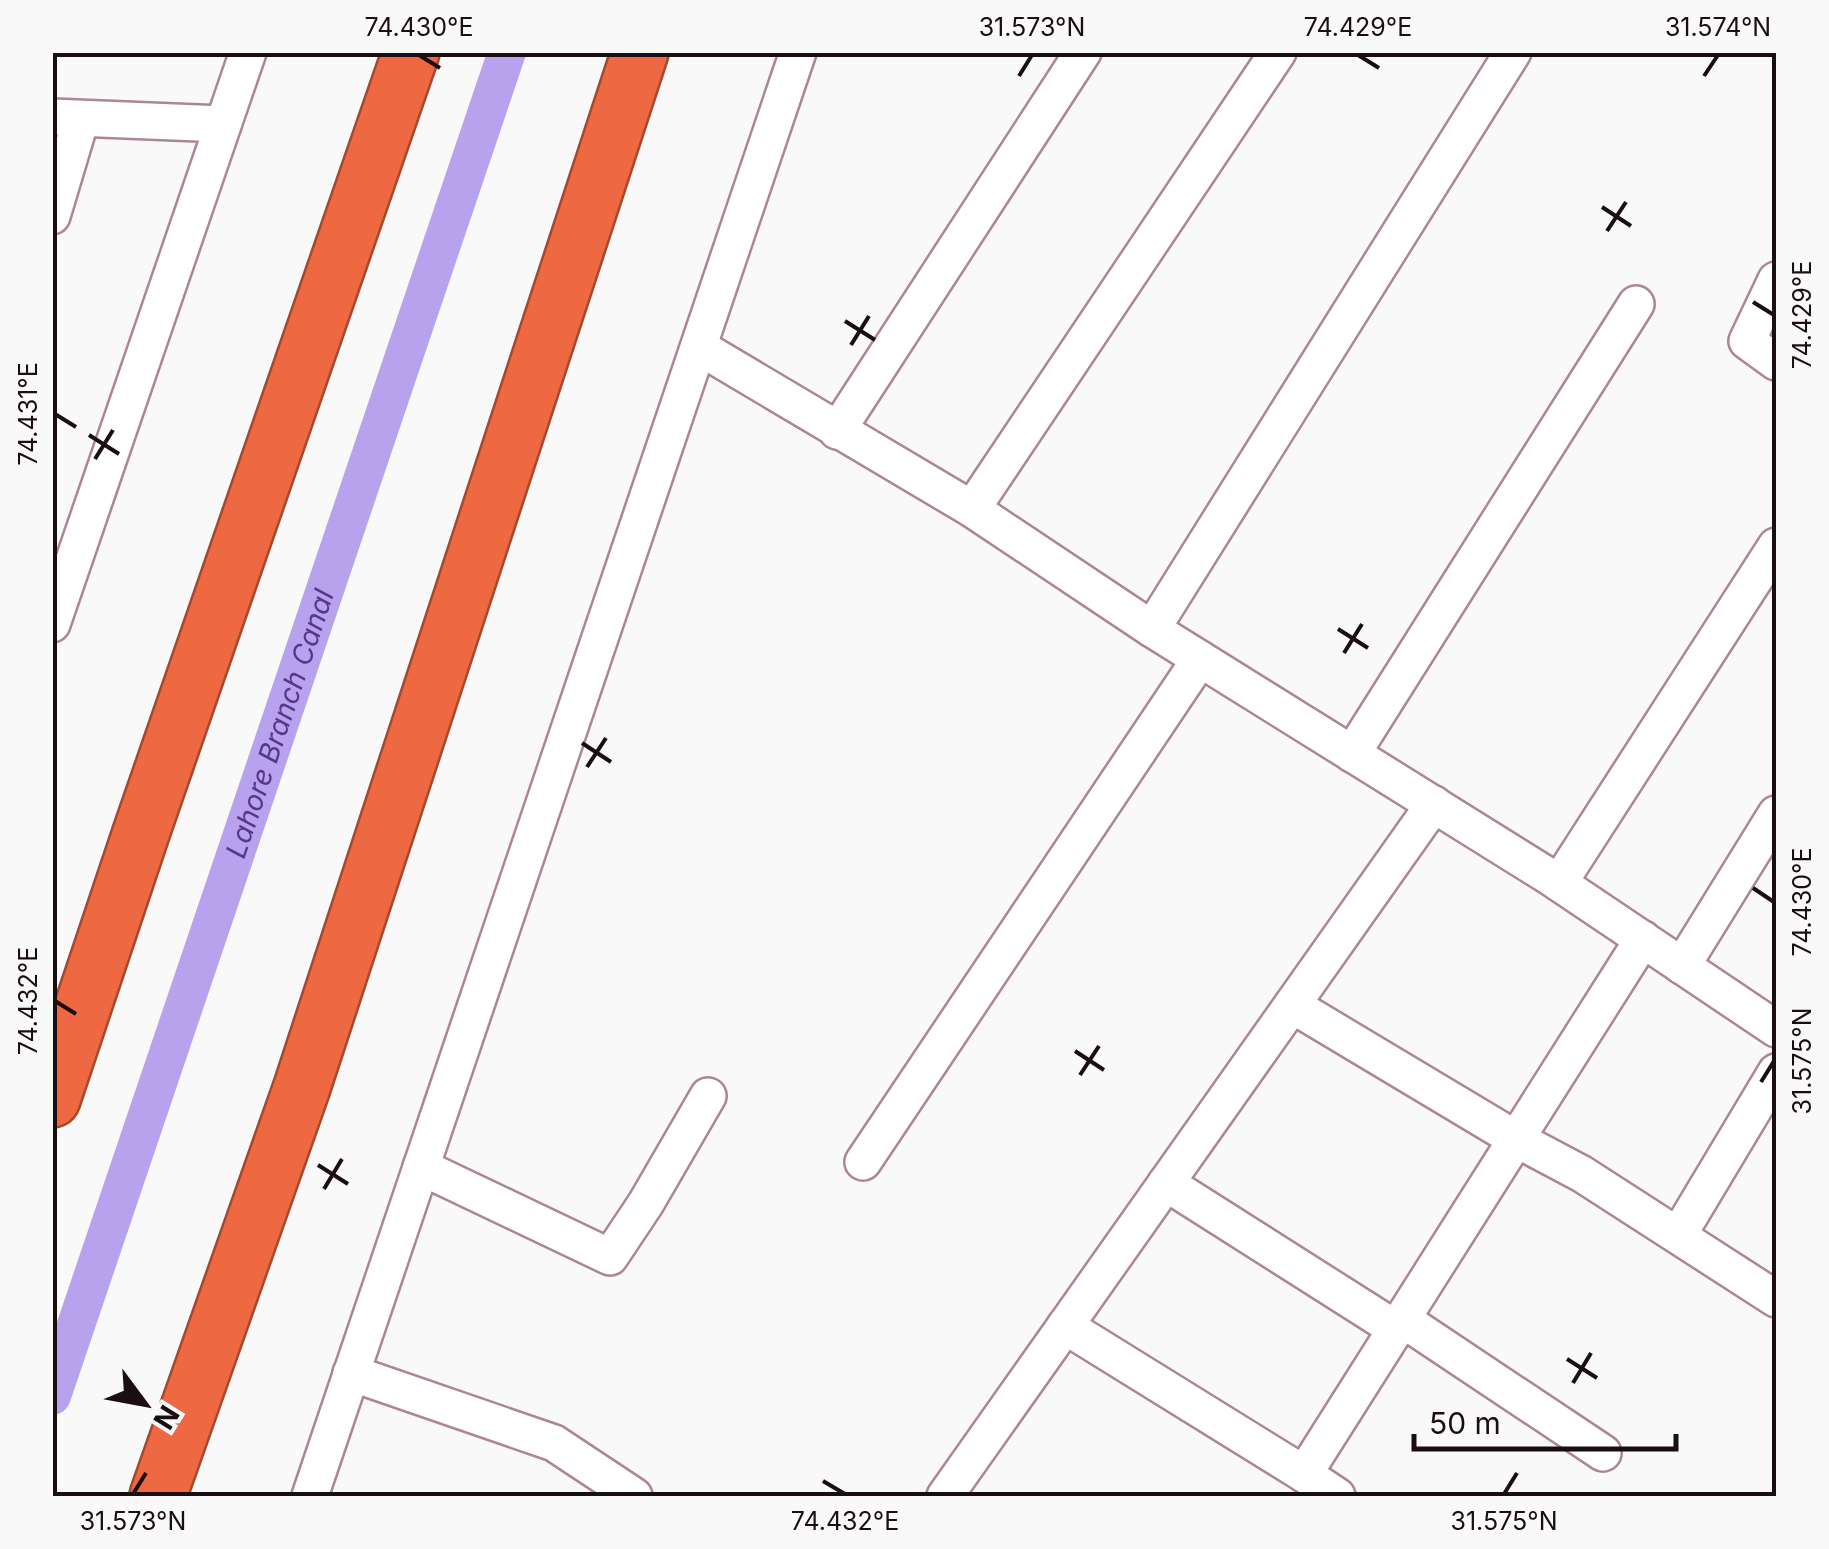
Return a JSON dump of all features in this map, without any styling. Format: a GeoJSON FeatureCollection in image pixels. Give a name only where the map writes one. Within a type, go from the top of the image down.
{"type":"FeatureCollection","features":[{"type":"Feature","properties":{"kind":"highway"},"geometry":{"type":"LineString","coordinates":[[52,1098],[411,52]]}},
{"type":"Feature","properties":{"kind":"highway"},"geometry":{"type":"LineString","coordinates":[[158,1496],[302,1087],[640,52]]}},
{"type":"Feature","properties":{"kind":"highway"},"geometry":{"type":"LineString","coordinates":[[52,1044],[141,832]]}},
{"type":"Feature","properties":{"kind":"highway"},"geometry":{"type":"LineString","coordinates":[[197,1496],[302,1087]]}},
{"type":"Feature","properties":{"kind":"street"},"geometry":{"type":"LineString","coordinates":[[52,624],[67,531],[248,52]]}},
{"type":"Feature","properties":{"kind":"street"},"geometry":{"type":"LineString","coordinates":[[310,1496],[798,52]]}},
{"type":"Feature","properties":{"kind":"street"},"geometry":{"type":"LineString","coordinates":[[836,431],[1082,52]]}},
{"type":"Feature","properties":{"kind":"street"},"geometry":{"type":"LineString","coordinates":[[972,509],[1278,52]]}},
{"type":"Feature","properties":{"kind":"street"},"geometry":{"type":"LineString","coordinates":[[1152,629],[1513,52]]}},
{"type":"Feature","properties":{"kind":"street"},"geometry":{"type":"LineString","coordinates":[[52,216],[67,118],[223,124]]}},
{"type":"Feature","properties":{"kind":"street"},"geometry":{"type":"LineString","coordinates":[[1776,280],[1747,342],[1776,362]]}},
{"type":"Feature","properties":{"kind":"street"},"geometry":{"type":"LineString","coordinates":[[1352,754],[1636,304]]}},
{"type":"Feature","properties":{"kind":"street"},"geometry":{"type":"LineString","coordinates":[[698,347],[972,509],[1152,629],[1559,883],[1776,1029]]}},
{"type":"Feature","properties":{"kind":"street"},"geometry":{"type":"LineString","coordinates":[[1559,883],[1776,546]]}},
{"type":"Feature","properties":{"kind":"street"},"geometry":{"type":"LineString","coordinates":[[863,1162],[1200,659]]}},
{"type":"Feature","properties":{"kind":"street"},"geometry":{"type":"LineString","coordinates":[[945,1496],[1434,804]]}},
{"type":"Feature","properties":{"kind":"street"},"geometry":{"type":"LineString","coordinates":[[1682,966],[1776,814]]}},
{"type":"Feature","properties":{"kind":"street"},"geometry":{"type":"LineString","coordinates":[[1304,1474],[1643,940]]}},
{"type":"Feature","properties":{"kind":"street"},"geometry":{"type":"LineString","coordinates":[[1292,1004],[1516,1139],[1582,1174],[1776,1298]]}},
{"type":"Feature","properties":{"kind":"street"},"geometry":{"type":"LineString","coordinates":[[1680,1234],[1776,1072]]}},
{"type":"Feature","properties":{"kind":"street"},"geometry":{"type":"LineString","coordinates":[[421,1167],[610,1257],[708,1096]]}},
{"type":"Feature","properties":{"kind":"street"},"geometry":{"type":"LineString","coordinates":[[1166,1183],[1603,1453]]}},
{"type":"Feature","properties":{"kind":"street"},"geometry":{"type":"LineString","coordinates":[[1065,1326],[1337,1496]]}},
{"type":"Feature","properties":{"kind":"street"},"geometry":{"type":"LineString","coordinates":[[352,1373],[554,1442],[634,1496]]}},
{"type":"Feature","properties":{"kind":"waterway","name":"Lahore Branch Canal"},"geometry":{"type":"LineString","coordinates":[[52,1396],[507,52]]}}]}
